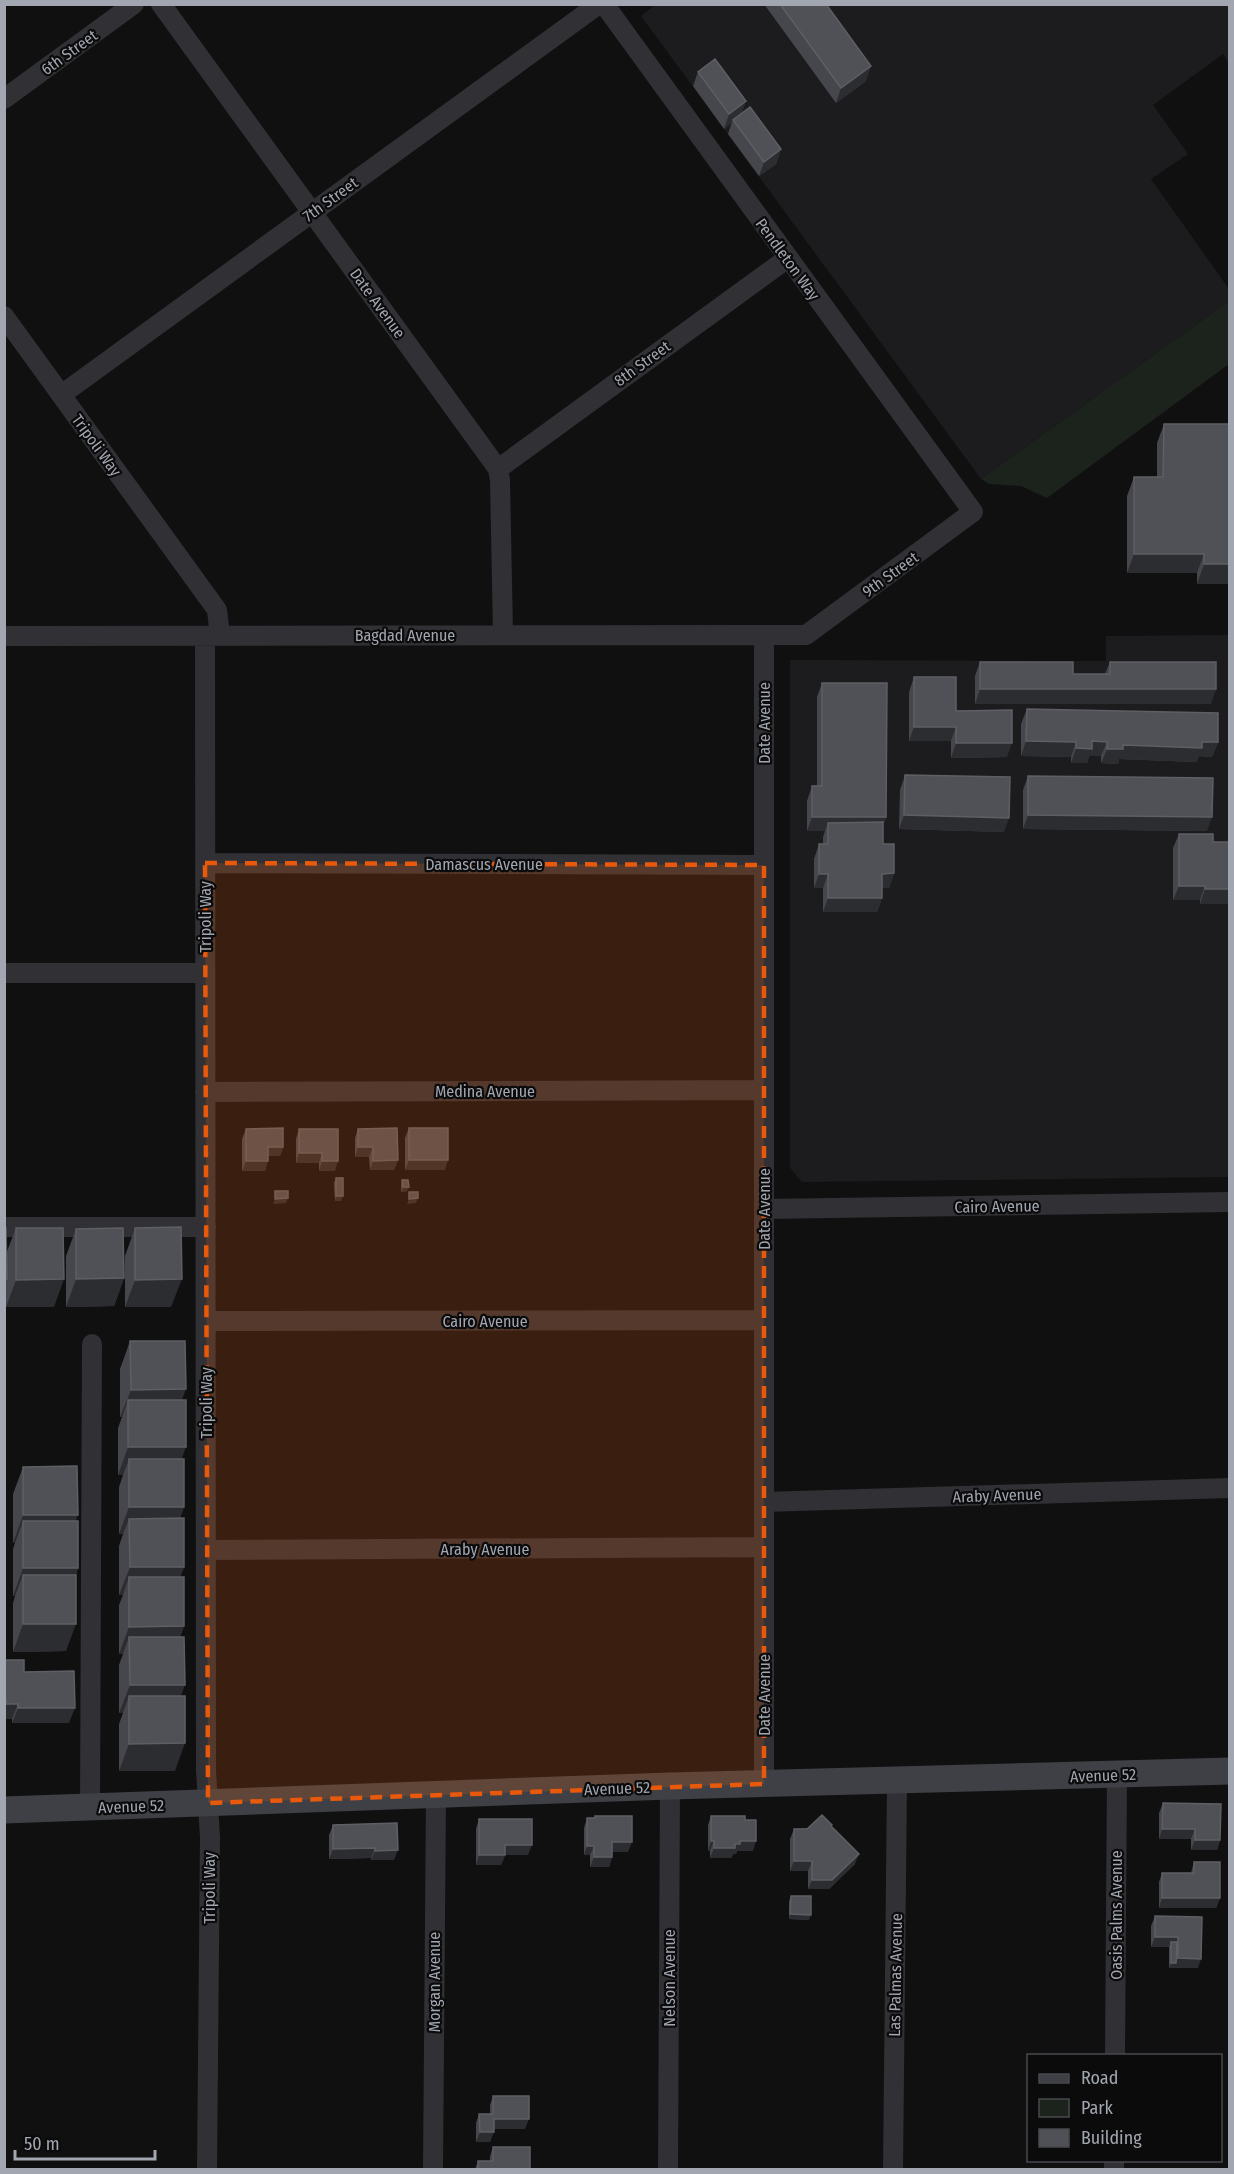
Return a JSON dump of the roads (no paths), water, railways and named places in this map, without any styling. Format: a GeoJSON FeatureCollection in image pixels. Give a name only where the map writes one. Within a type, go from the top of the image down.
{"type":"FeatureCollection","features":[{"type":"Feature","properties":{"kind":"main road","name":"Avenue 52"},"geometry":{"type":"LineString","coordinates":[[4,1810],[670,1786],[1230,1771]]}},
{"type":"Feature","properties":{"kind":"street","name":"6th Street"},"geometry":{"type":"LineString","coordinates":[[4,99],[134,4]]}},
{"type":"Feature","properties":{"kind":"street","name":"Date Avenue"},"geometry":{"type":"LineString","coordinates":[[161,4],[498,469]]}},
{"type":"Feature","properties":{"kind":"street","name":"7th Street"},"geometry":{"type":"LineString","coordinates":[[61,395],[599,4]]}},
{"type":"Feature","properties":{"kind":"street","name":"Pendleton Way"},"geometry":{"type":"LineString","coordinates":[[604,4],[974,512]]}},
{"type":"Feature","properties":{"kind":"street","name":"8th Street"},"geometry":{"type":"LineString","coordinates":[[498,469],[788,258]]}},
{"type":"Feature","properties":{"kind":"street","name":"Tripoli Way"},"geometry":{"type":"LineString","coordinates":[[4,316],[217,610],[212,636],[205,863],[206,1550],[210,1837],[207,2169]]}},
{"type":"Feature","properties":{"kind":"street"},"geometry":{"type":"LineString","coordinates":[[498,469],[503,634]]}},
{"type":"Feature","properties":{"kind":"street","name":"9th Street"},"geometry":{"type":"LineString","coordinates":[[806,635],[974,512]]}},
{"type":"Feature","properties":{"kind":"street","name":"Date Avenue"},"geometry":{"type":"LineString","coordinates":[[764,635],[764,1784]]}},
{"type":"Feature","properties":{"kind":"street","name":"Bagdad Avenue"},"geometry":{"type":"LineString","coordinates":[[4,636],[806,635]]}},
{"type":"Feature","properties":{"kind":"street","name":"Damascus Avenue"},"geometry":{"type":"LineString","coordinates":[[205,863],[764,865]]}},
{"type":"Feature","properties":{"kind":"street"},"geometry":{"type":"LineString","coordinates":[[4,973],[206,973]]}},
{"type":"Feature","properties":{"kind":"street","name":"Medina Avenue"},"geometry":{"type":"LineString","coordinates":[[206,1092],[764,1090]]}},
{"type":"Feature","properties":{"kind":"street","name":"Cairo Avenue"},"geometry":{"type":"LineString","coordinates":[[764,1209],[1230,1202]]}},
{"type":"Feature","properties":{"kind":"street"},"geometry":{"type":"LineString","coordinates":[[4,1227],[206,1227]]}},
{"type":"Feature","properties":{"kind":"street","name":"Cairo Avenue"},"geometry":{"type":"LineString","coordinates":[[206,1322],[764,1320]]}},
{"type":"Feature","properties":{"kind":"street"},"geometry":{"type":"LineString","coordinates":[[90,1807],[92,1344]]}},
{"type":"Feature","properties":{"kind":"street","name":"Araby Avenue"},"geometry":{"type":"LineString","coordinates":[[764,1502],[1230,1488]]}},
{"type":"Feature","properties":{"kind":"street","name":"Araby Avenue"},"geometry":{"type":"LineString","coordinates":[[206,1550],[764,1547]]}},
{"type":"Feature","properties":{"kind":"street","name":"Oasis Palms Avenue"},"geometry":{"type":"LineString","coordinates":[[1115,2054],[1117,1775]]}},
{"type":"Feature","properties":{"kind":"street","name":"Las Palmas Avenue"},"geometry":{"type":"LineString","coordinates":[[894,2169],[897,1781]]}},
{"type":"Feature","properties":{"kind":"street","name":"Nelson Avenue"},"geometry":{"type":"LineString","coordinates":[[668,2169],[670,1786]]}},
{"type":"Feature","properties":{"kind":"street","name":"Morgan Avenue"},"geometry":{"type":"LineString","coordinates":[[434,2169],[436,1794]]}}]}
